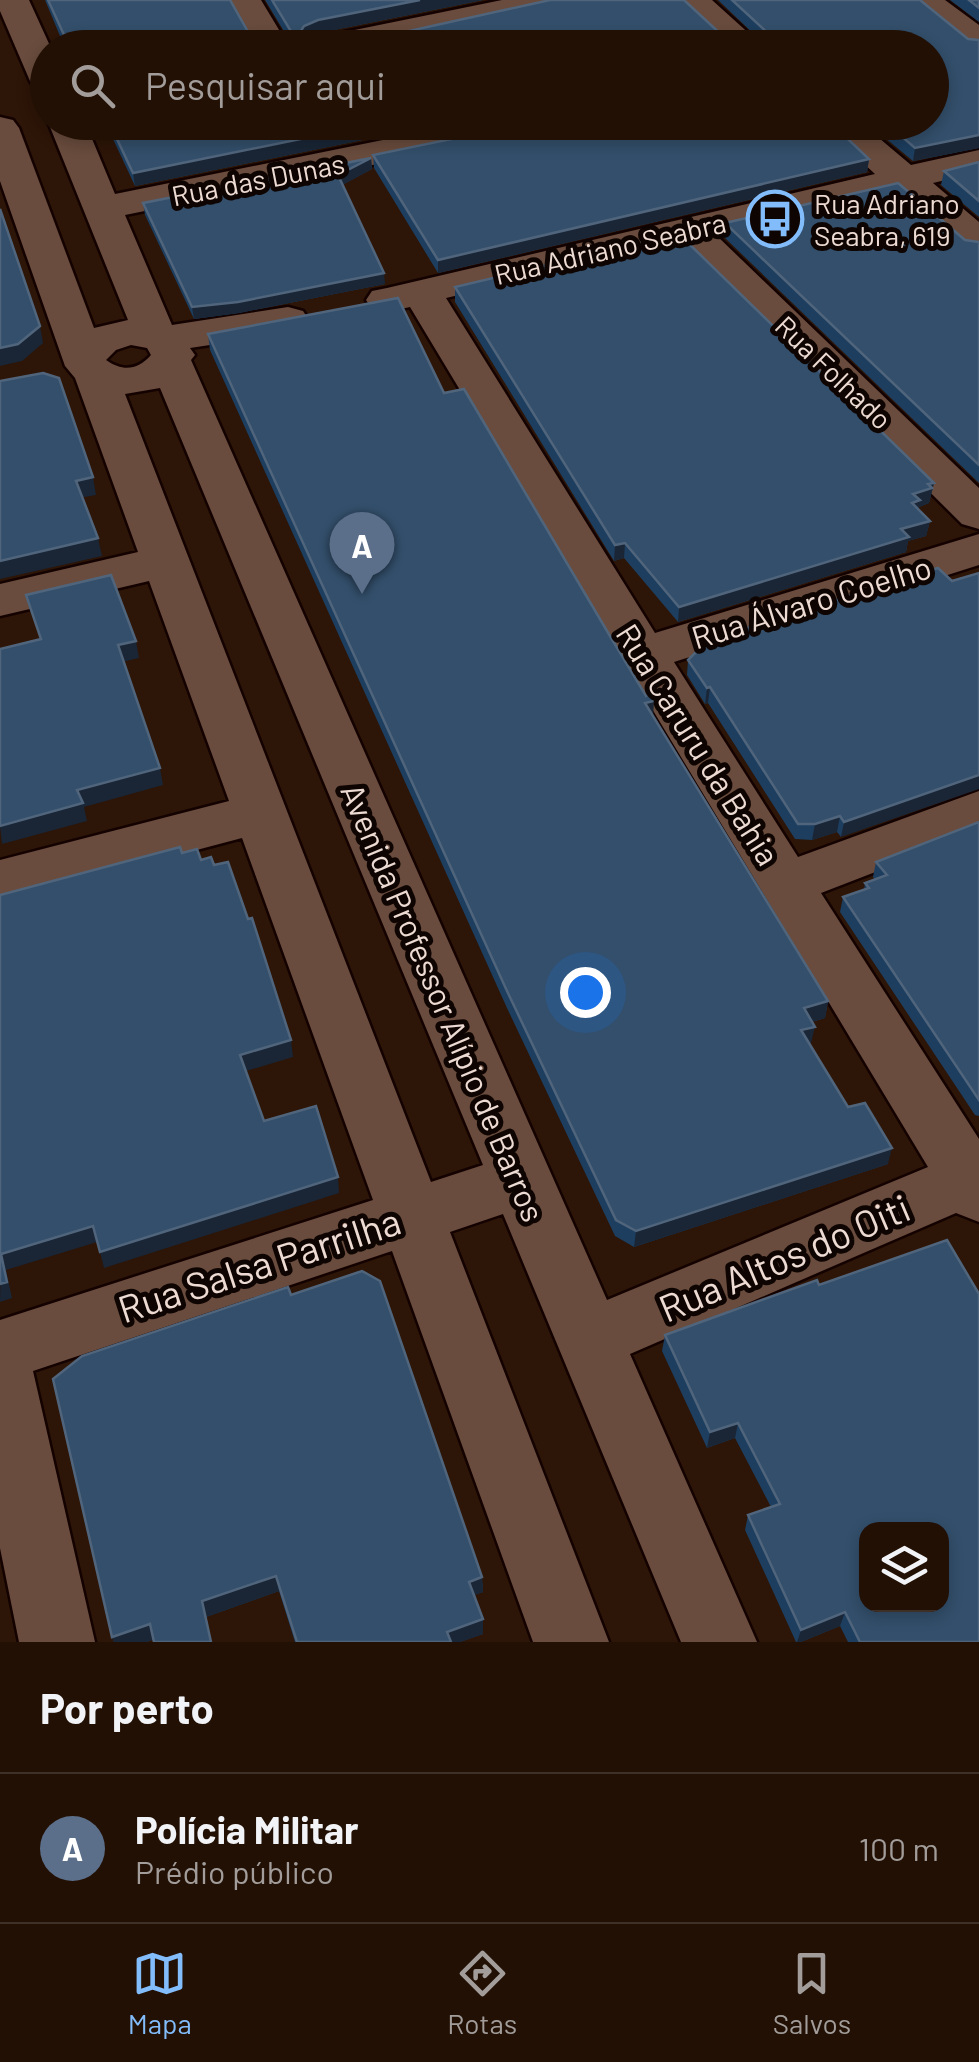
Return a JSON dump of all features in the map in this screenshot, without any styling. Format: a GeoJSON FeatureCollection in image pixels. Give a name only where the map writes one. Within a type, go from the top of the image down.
{"type":"FeatureCollection","features":[{"type":"Feature","properties":{"kind":"street"},"geometry":{"type":"LineString","coordinates":[[12,0],[30,40]]}},
{"type":"Feature","properties":{"kind":"street"},"geometry":{"type":"LineString","coordinates":[[244,0],[263,30]]}},
{"type":"Feature","properties":{"kind":"street"},"geometry":{"type":"LineString","coordinates":[[407,30],[551,0]]}},
{"type":"Feature","properties":{"kind":"street"},"geometry":{"type":"LineString","coordinates":[[692,0],[727,30]]}},
{"type":"Feature","properties":{"kind":"street"},"geometry":{"type":"LineString","coordinates":[[923,0],[979,42]]}},
{"type":"Feature","properties":{"kind":"street"},"geometry":{"type":"LineString","coordinates":[[0,128],[79,368],[165,562],[570,1642]]}},
{"type":"Feature","properties":{"kind":"street","name":"Avenida Professor Alípio de Barros"},"geometry":{"type":"LineString","coordinates":[[74,140],[719,1642]]}},
{"type":"Feature","properties":{"kind":"street","name":"Rua das Dunas"},"geometry":{"type":"LineString","coordinates":[[103,208],[441,140]]}},
{"type":"Feature","properties":{"kind":"street"},"geometry":{"type":"LineString","coordinates":[[858,140],[979,242]]}},
{"type":"Feature","properties":{"kind":"street","name":"Rua Adriano Seabra"},"geometry":{"type":"LineString","coordinates":[[79,368],[110,380],[139,380],[161,371],[166,348],[979,162]]}},
{"type":"Feature","properties":{"kind":"street","name":"Rua Folhado"},"geometry":{"type":"LineString","coordinates":[[688,230],[979,514]]}},
{"type":"Feature","properties":{"kind":"street","name":"Rua Caruru da Bahia"},"geometry":{"type":"LineString","coordinates":[[422,292],[785,884],[976,1182]]}},
{"type":"Feature","properties":{"kind":"street","name":"Rua Álvaro Coelho"},"geometry":{"type":"LineString","coordinates":[[642,654],[979,549]]}},
{"type":"Feature","properties":{"kind":"street"},"geometry":{"type":"LineString","coordinates":[[0,600],[165,562]]}},
{"type":"Feature","properties":{"kind":"street"},"geometry":{"type":"LineString","coordinates":[[785,884],[979,811]]}},
{"type":"Feature","properties":{"kind":"street"},"geometry":{"type":"LineString","coordinates":[[0,881],[261,812]]}},
{"type":"Feature","properties":{"kind":"street","name":"Rua Salsa Parrilha"},"geometry":{"type":"LineString","coordinates":[[0,1351],[520,1181]]}},
{"type":"Feature","properties":{"kind":"street","name":"Rua Altos do Oiti"},"geometry":{"type":"LineString","coordinates":[[589,1340],[976,1182]]}},
{"type":"Feature","properties":{"kind":"street"},"geometry":{"type":"LineString","coordinates":[[0,1376],[57,1642]]}},
{"type":"Feature","properties":{"kind":"building"},"geometry":{"type":"Polygon","coordinates":[[[48,0],[230,0],[247,30],[62,30],[48,0]]]}},
{"type":"Feature","properties":{"kind":"building"},"geometry":{"type":"Polygon","coordinates":[[[272,0],[420,0],[318,20],[301,30],[290,30],[272,0]]]}},
{"type":"Feature","properties":{"kind":"building"},"geometry":{"type":"Polygon","coordinates":[[[550,0],[684,0],[716,30],[414,30],[550,0]]]}},
{"type":"Feature","properties":{"kind":"building"},"geometry":{"type":"Polygon","coordinates":[[[732,0],[920,0],[968,39],[979,40],[979,135],[915,148],[906,140],[949,140],[949,30],[765,30],[732,0]]]}},
{"type":"Feature","properties":{"kind":"building"},"geometry":{"type":"Polygon","coordinates":[[[117,140],[295,140],[133,173],[117,140]]]}},
{"type":"Feature","properties":{"kind":"building"},"geometry":{"type":"Polygon","coordinates":[[[446,140],[849,140],[869,159],[438,260],[373,155],[446,140]]]}},
{"type":"Feature","properties":{"kind":"building"},"geometry":{"type":"Polygon","coordinates":[[[371,158],[338,175],[384,273],[238,302],[192,307],[143,203],[371,158]]]}},
{"type":"Feature","properties":{"kind":"building"},"geometry":{"type":"Polygon","coordinates":[[[979,162],[979,201],[944,171],[979,162]]]}},
{"type":"Feature","properties":{"kind":"building"},"geometry":{"type":"Polygon","coordinates":[[[898,183],[965,240],[979,242],[979,465],[725,223],[898,183]]]}},
{"type":"Feature","properties":{"kind":"building"},"geometry":{"type":"Polygon","coordinates":[[[0,209],[40,326],[18,344],[0,348],[0,209]]]}},
{"type":"Feature","properties":{"kind":"building"},"geometry":{"type":"Polygon","coordinates":[[[679,234],[934,483],[928,484],[932,488],[913,494],[920,500],[912,503],[930,521],[901,529],[909,537],[679,607],[625,543],[615,545],[455,287],[679,234]]]}},
{"type":"Feature","properties":{"kind":"building"},"geometry":{"type":"Polygon","coordinates":[[[398,298],[444,393],[464,389],[646,696],[650,693],[654,701],[645,703],[828,1001],[804,1008],[815,1027],[801,1030],[848,1107],[865,1103],[892,1148],[636,1231],[616,1220],[507,991],[208,334],[398,298]]]}},
{"type":"Feature","properties":{"kind":"building"},"geometry":{"type":"Polygon","coordinates":[[[43,373],[59,378],[93,477],[76,481],[98,538],[0,561],[0,381],[43,373]]]}},
{"type":"Feature","properties":{"kind":"building"},"geometry":{"type":"Polygon","coordinates":[[[938,568],[952,581],[979,573],[979,775],[844,822],[840,816],[815,824],[798,824],[710,687],[688,660],[708,640],[938,568]]]}},
{"type":"Feature","properties":{"kind":"building"},"geometry":{"type":"Polygon","coordinates":[[[111,575],[136,641],[118,645],[160,768],[77,790],[83,803],[0,826],[0,649],[41,639],[26,595],[111,575]]]}},
{"type":"Feature","properties":{"kind":"building"},"geometry":{"type":"Polygon","coordinates":[[[979,822],[979,1100],[843,897],[869,888],[865,883],[887,875],[876,862],[979,822]]]}},
{"type":"Feature","properties":{"kind":"building"},"geometry":{"type":"Polygon","coordinates":[[[180,847],[182,853],[197,849],[201,860],[211,857],[214,865],[228,862],[248,919],[252,918],[291,1040],[240,1055],[264,1121],[316,1106],[338,1177],[100,1252],[93,1226],[1,1254],[7,1282],[0,1284],[0,895],[180,847]]]}},
{"type":"Feature","properties":{"kind":"building"},"geometry":{"type":"Polygon","coordinates":[[[947,1240],[979,1294],[979,1642],[860,1642],[845,1612],[801,1630],[748,1515],[780,1504],[738,1423],[710,1432],[665,1335],[817,1280],[819,1285],[947,1240]]]}},
{"type":"Feature","properties":{"kind":"building"},"geometry":{"type":"Polygon","coordinates":[[[362,1271],[380,1281],[482,1577],[469,1582],[483,1619],[447,1632],[451,1642],[297,1642],[276,1576],[202,1601],[211,1642],[154,1642],[150,1624],[112,1637],[53,1379],[82,1356],[288,1287],[291,1295],[362,1271]]]}},
{"type":"Feature","properties":{"kind":"place","name":"Rua Adriano Seabra, 619"},"geometry":{"type":"Point","coordinates":[775,219]}},
{"type":"Feature","properties":{"kind":"place","name":"Polícia Militar"},"geometry":{"type":"Point","coordinates":[362,594]}}]}
